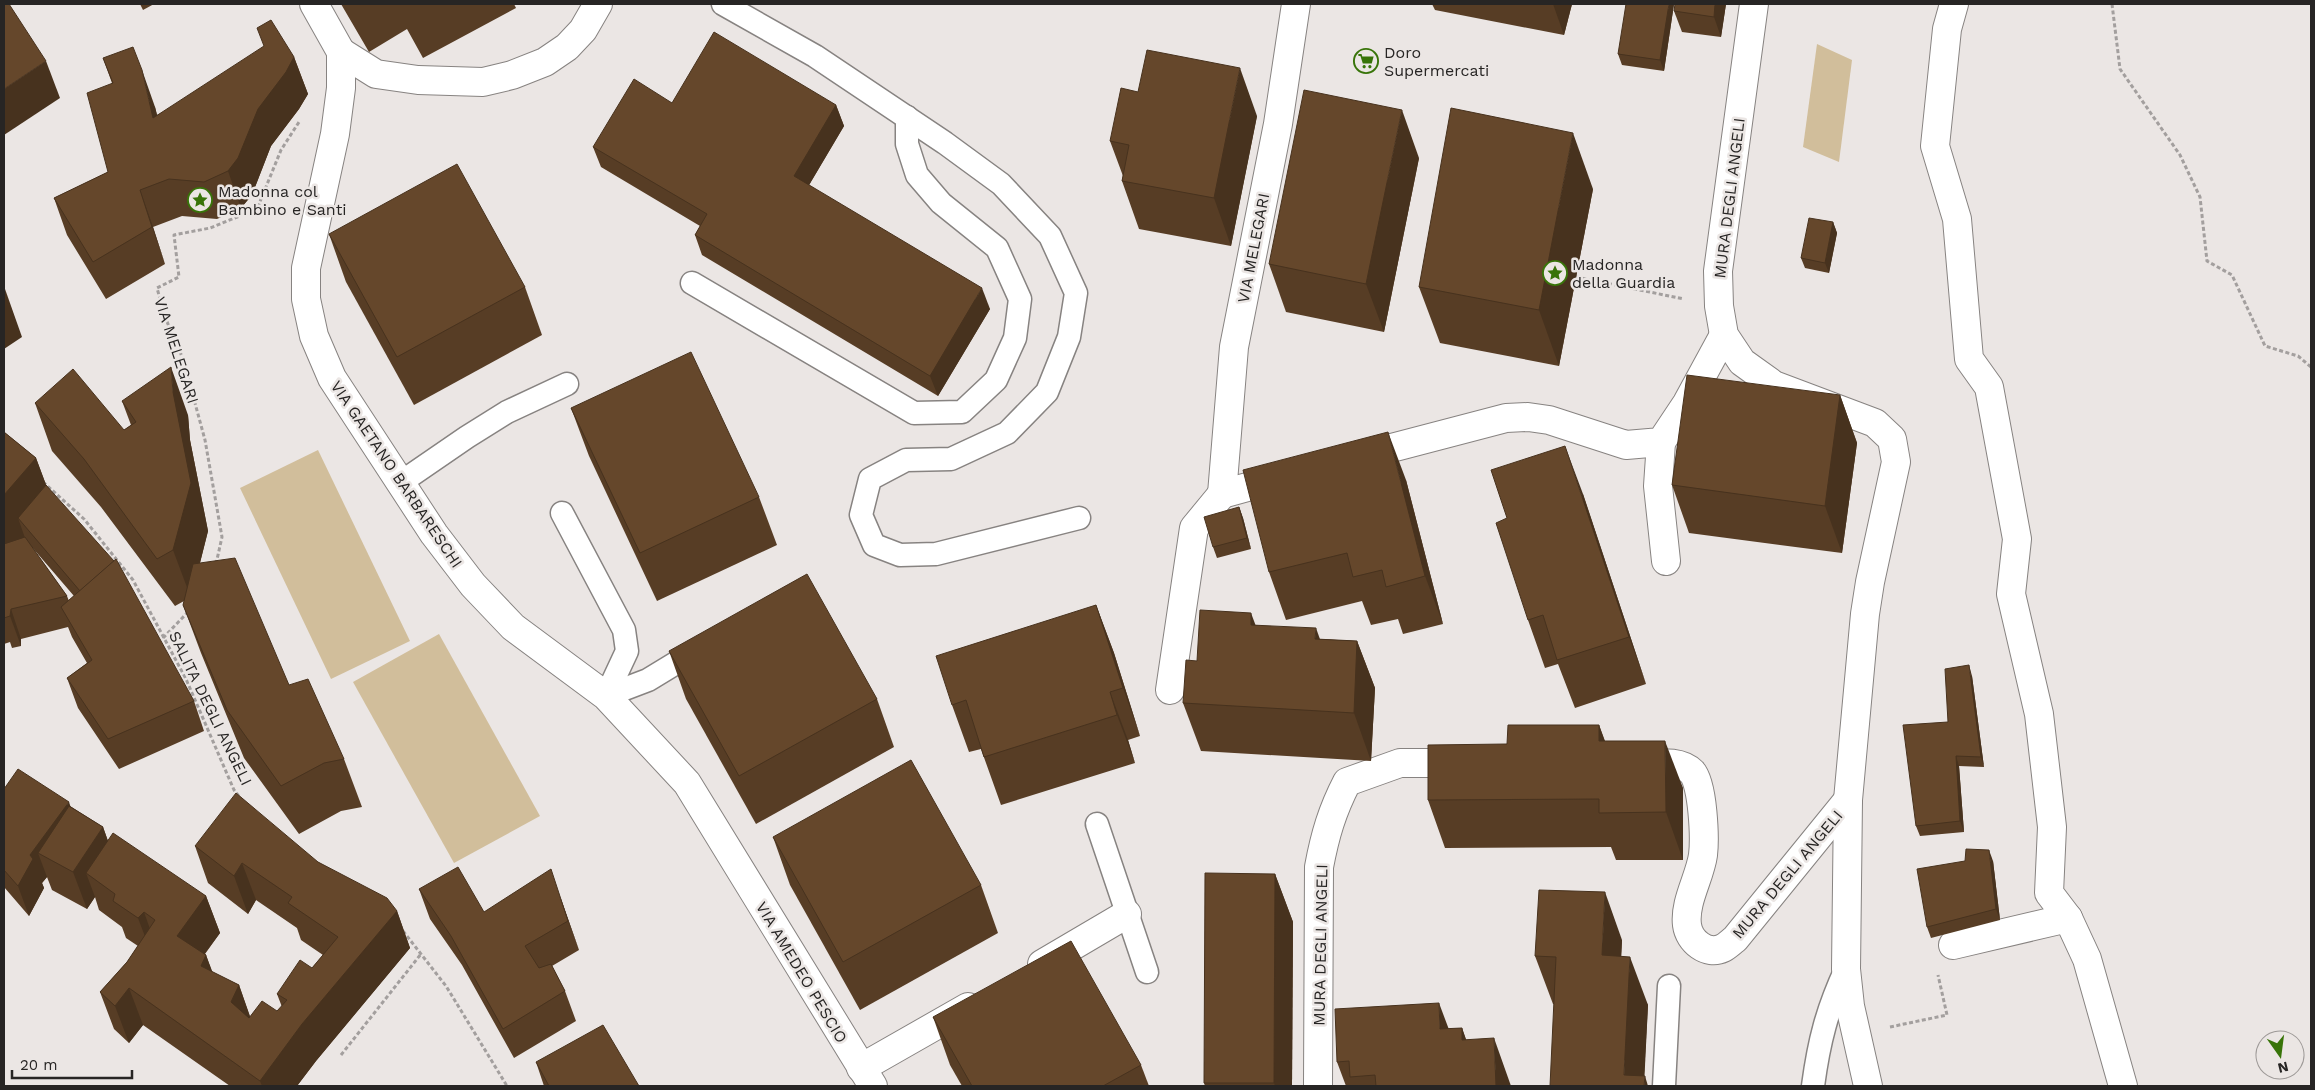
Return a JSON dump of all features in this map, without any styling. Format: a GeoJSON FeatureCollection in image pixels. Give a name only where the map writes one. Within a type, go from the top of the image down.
{"type":"FeatureCollection","features":[{"type":"Feature","properties":{"kind":"street"},"geometry":{"type":"LineString","coordinates":[[314,4],[342,52],[376,74],[418,80],[484,82],[512,75],[545,62],[567,47],[583,30],[598,4]]}},
{"type":"Feature","properties":{"kind":"street","name":"VIA MELEGARI"},"geometry":{"type":"LineString","coordinates":[[1222,494],[1234,347],[1278,124],[1296,4]]}},
{"type":"Feature","properties":{"kind":"street","name":"MURA DEGLI ANGELI"},"geometry":{"type":"LineString","coordinates":[[1754,4],[1718,271],[1719,306],[1724,336],[1742,362],[1774,385],[1875,423],[1892,439],[1896,462],[1865,614],[1848,800],[1846,969],[1856,1034],[1868,1086]]}},
{"type":"Feature","properties":{"kind":"street"},"geometry":{"type":"LineString","coordinates":[[1954,4],[1947,29],[1934,146],[1957,219],[1969,359],[1989,387],[2017,539],[2012,594],[2039,714],[2052,827],[2048,894],[2068,918],[2087,959],[2123,1086]]}},
{"type":"Feature","properties":{"kind":"street","name":"VIA GAETANO BARBARESCHI"},"geometry":{"type":"LineString","coordinates":[[342,52],[341,88],[335,134],[306,268],[306,299],[314,336],[332,378],[434,534],[468,577],[513,627],[570,667],[606,696],[687,783],[744,875]]}},
{"type":"Feature","properties":{"kind":"street"},"geometry":{"type":"LineString","coordinates":[[1666,561],[1658,486],[1661,442],[1687,403],[1724,336]]}},
{"type":"Feature","properties":{"kind":"street"},"geometry":{"type":"LineString","coordinates":[[1338,463],[1506,418],[1550,420],[1626,446],[1661,442]]}},
{"type":"Feature","properties":{"kind":"street"},"geometry":{"type":"LineString","coordinates":[[1170,690],[1194,528],[1222,494],[1309,471]]}},
{"type":"Feature","properties":{"kind":"street","name":"MURA DEGLI ANGELI"},"geometry":{"type":"LineString","coordinates":[[1318,1086],[1319,867],[1325,832],[1346,782],[1400,763],[1490,763]]}},
{"type":"Feature","properties":{"kind":"street","name":"MURA DEGLI ANGELI"},"geometry":{"type":"LineString","coordinates":[[1610,764],[1680,764],[1693,773],[1700,788],[1703,854],[1688,909],[1687,926],[1693,941],[1708,951],[1722,949],[1735,939],[1848,800]]}},
{"type":"Feature","properties":{"kind":"street","name":"VIA AMEDEO PESCIO"},"geometry":{"type":"LineString","coordinates":[[744,875],[867,1077],[990,994]]}},
{"type":"Feature","properties":{"kind":"street"},"geometry":{"type":"LineString","coordinates":[[1024,974],[1127,914]]}},
{"type":"Feature","properties":{"kind":"street"},"geometry":{"type":"LineString","coordinates":[[1953,945],[2068,918]]}},
{"type":"Feature","properties":{"kind":"lane"},"geometry":{"type":"LineString","coordinates":[[723,4],[815,56],[907,117],[1002,184],[1050,236],[1076,293],[1069,337],[1047,392],[1007,433],[951,459],[906,460],[870,480],[861,515],[874,546],[900,555],[936,554],[1079,518]]}},
{"type":"Feature","properties":{"kind":"lane"},"geometry":{"type":"LineString","coordinates":[[692,283],[914,412],[962,412],[996,380],[1015,338],[1020,299],[997,248],[941,203],[917,175],[907,144],[907,117]]}},
{"type":"Feature","properties":{"kind":"lane"},"geometry":{"type":"LineString","coordinates":[[400,483],[507,412],[567,384]]}},
{"type":"Feature","properties":{"kind":"lane"},"geometry":{"type":"LineString","coordinates":[[562,513],[624,630],[627,650],[606,696]]}},
{"type":"Feature","properties":{"kind":"lane"},"geometry":{"type":"LineString","coordinates":[[606,696],[648,680],[715,639]]}},
{"type":"Feature","properties":{"kind":"lane"},"geometry":{"type":"LineString","coordinates":[[1097,824],[1147,972]]}},
{"type":"Feature","properties":{"kind":"lane"},"geometry":{"type":"LineString","coordinates":[[1813,1086],[1817,1057],[1828,1008],[1846,969]]}},
{"type":"Feature","properties":{"kind":"lane"},"geometry":{"type":"LineString","coordinates":[[1664,1086],[1669,986]]}},
{"type":"Feature","properties":{"kind":"path"},"geometry":{"type":"LineString","coordinates":[[2112,4],[2120,69],[2180,155],[2200,197],[2207,262],[2232,275],[2265,346],[2298,356],[2311,367]]}},
{"type":"Feature","properties":{"kind":"path","name":"VIA MELEGARI"},"geometry":{"type":"LineString","coordinates":[[214,570],[222,537],[206,440],[183,359],[166,317],[157,288],[179,277],[174,235],[210,228],[257,210],[281,150],[313,102],[341,88]]}},
{"type":"Feature","properties":{"kind":"path"},"geometry":{"type":"LineString","coordinates":[[1576,277],[1719,306]]}},
{"type":"Feature","properties":{"kind":"path","name":"SALITA DEGLI ANGELI"},"geometry":{"type":"LineString","coordinates":[[42,481],[84,519],[133,580],[186,679],[234,790],[246,804]]}},
{"type":"Feature","properties":{"kind":"path"},"geometry":{"type":"LineString","coordinates":[[163,638],[190,610]]}},
{"type":"Feature","properties":{"kind":"path"},"geometry":{"type":"LineString","coordinates":[[397,923],[446,986],[507,1086]]}},
{"type":"Feature","properties":{"kind":"path"},"geometry":{"type":"LineString","coordinates":[[1856,1034],[1947,1015],[1932,949],[1953,945]]}},
{"type":"Feature","properties":{"kind":"path"},"geometry":{"type":"LineString","coordinates":[[341,1055],[421,954]]}},
{"type":"Feature","properties":{"kind":"shaded area"},"geometry":{"type":"Polygon","coordinates":[[[1817,44],[1852,60],[1839,162],[1803,147],[1817,44]]]}},
{"type":"Feature","properties":{"kind":"shaded area"},"geometry":{"type":"Polygon","coordinates":[[[318,450],[410,641],[331,679],[240,488],[318,450]]]}},
{"type":"Feature","properties":{"kind":"shaded area"},"geometry":{"type":"Polygon","coordinates":[[[439,634],[540,816],[454,863],[353,682],[439,634]]]}},
{"type":"Feature","properties":{"kind":"building"},"geometry":{"type":"Polygon","coordinates":[[[4,4],[9,4],[46,61],[4,89],[4,4]]]}},
{"type":"Feature","properties":{"kind":"building"},"geometry":{"type":"Polygon","coordinates":[[[1626,4],[1669,4],[1660,60],[1618,54],[1626,4]]]}},
{"type":"Feature","properties":{"kind":"building"},"geometry":{"type":"Polygon","coordinates":[[[1675,4],[1715,4],[1714,17],[1674,11],[1675,4]]]}},
{"type":"Feature","properties":{"kind":"building"},"geometry":{"type":"Polygon","coordinates":[[[271,20],[294,57],[286,72],[258,109],[238,158],[228,171],[204,182],[169,179],[140,190],[152,227],[93,262],[54,198],[108,172],[87,93],[113,83],[103,58],[133,47],[142,70],[153,118],[264,46],[257,28],[271,20]]]}},
{"type":"Feature","properties":{"kind":"building"},"geometry":{"type":"Polygon","coordinates":[[[714,32],[836,105],[794,176],[982,288],[930,376],[695,235],[707,214],[593,147],[634,79],[672,103],[714,32]]]}},
{"type":"Feature","properties":{"kind":"building"},"geometry":{"type":"Polygon","coordinates":[[[1147,50],[1240,68],[1214,198],[1122,181],[1129,145],[1110,141],[1121,88],[1138,92],[1147,50]]]}},
{"type":"Feature","properties":{"kind":"building"},"geometry":{"type":"Polygon","coordinates":[[[1304,90],[1402,110],[1366,284],[1269,264],[1304,90]]]}},
{"type":"Feature","properties":{"kind":"building"},"geometry":{"type":"Polygon","coordinates":[[[1451,108],[1573,133],[1539,310],[1419,287],[1451,108]]]}},
{"type":"Feature","properties":{"kind":"building"},"geometry":{"type":"Polygon","coordinates":[[[457,164],[525,287],[397,357],[329,234],[457,164]]]}},
{"type":"Feature","properties":{"kind":"building"},"geometry":{"type":"Polygon","coordinates":[[[1809,218],[1833,222],[1825,263],[1801,258],[1809,218]]]}},
{"type":"Feature","properties":{"kind":"building"},"geometry":{"type":"Polygon","coordinates":[[[691,352],[759,497],[640,553],[571,408],[691,352]]]}},
{"type":"Feature","properties":{"kind":"building"},"geometry":{"type":"Polygon","coordinates":[[[171,367],[173,392],[191,483],[173,550],[157,559],[84,459],[35,403],[73,369],[124,430],[136,422],[122,401],[171,367]]]}},
{"type":"Feature","properties":{"kind":"building"},"geometry":{"type":"Polygon","coordinates":[[[1687,375],[1840,395],[1825,506],[1672,485],[1687,375]]]}},
{"type":"Feature","properties":{"kind":"building"},"geometry":{"type":"Polygon","coordinates":[[[4,432],[36,458],[4,495],[4,432]]]}},
{"type":"Feature","properties":{"kind":"building"},"geometry":{"type":"Polygon","coordinates":[[[1388,432],[1425,576],[1386,587],[1382,570],[1353,577],[1347,553],[1269,572],[1243,470],[1388,432]]]}},
{"type":"Feature","properties":{"kind":"building"},"geometry":{"type":"Polygon","coordinates":[[[1565,446],[1629,637],[1557,660],[1543,615],[1528,620],[1496,523],[1507,518],[1491,470],[1565,446]]]}},
{"type":"Feature","properties":{"kind":"building"},"geometry":{"type":"Polygon","coordinates":[[[46,485],[114,561],[80,591],[18,518],[46,485]]]}},
{"type":"Feature","properties":{"kind":"building"},"geometry":{"type":"Polygon","coordinates":[[[1239,507],[1247,538],[1213,547],[1204,517],[1239,507]]]}},
{"type":"Feature","properties":{"kind":"building"},"geometry":{"type":"Polygon","coordinates":[[[25,537],[67,596],[11,609],[10,616],[4,618],[4,544],[25,537]]]}},
{"type":"Feature","properties":{"kind":"building"},"geometry":{"type":"Polygon","coordinates":[[[235,558],[289,685],[308,679],[344,759],[324,763],[281,786],[227,710],[183,605],[193,564],[235,558]]]}},
{"type":"Feature","properties":{"kind":"building"},"geometry":{"type":"Polygon","coordinates":[[[116,559],[194,701],[108,739],[67,678],[92,660],[61,607],[116,559]]]}},
{"type":"Feature","properties":{"kind":"building"},"geometry":{"type":"Polygon","coordinates":[[[807,574],[877,699],[739,776],[669,651],[807,574]]]}},
{"type":"Feature","properties":{"kind":"building"},"geometry":{"type":"Polygon","coordinates":[[[1096,605],[1123,688],[1110,692],[1117,715],[984,757],[966,700],[952,705],[936,656],[1096,605]]]}},
{"type":"Feature","properties":{"kind":"building"},"geometry":{"type":"Polygon","coordinates":[[[1200,610],[1251,613],[1251,625],[1316,628],[1315,639],[1357,641],[1354,713],[1183,703],[1186,660],[1197,661],[1200,610]]]}},
{"type":"Feature","properties":{"kind":"building"},"geometry":{"type":"Polygon","coordinates":[[[1969,665],[1981,757],[1956,756],[1960,821],[1916,826],[1903,725],[1948,722],[1945,669],[1969,665]]]}},
{"type":"Feature","properties":{"kind":"building"},"geometry":{"type":"Polygon","coordinates":[[[1508,725],[1599,725],[1599,741],[1665,741],[1666,812],[1599,813],[1599,799],[1428,800],[1428,745],[1507,744],[1508,725]]]}},
{"type":"Feature","properties":{"kind":"building"},"geometry":{"type":"Polygon","coordinates":[[[911,760],[981,885],[843,962],[773,837],[911,760]]]}},
{"type":"Feature","properties":{"kind":"building"},"geometry":{"type":"Polygon","coordinates":[[[18,769],[69,802],[30,855],[33,859],[18,886],[4,870],[4,789],[18,769]]]}},
{"type":"Feature","properties":{"kind":"building"},"geometry":{"type":"Polygon","coordinates":[[[236,793],[318,862],[387,898],[397,911],[302,1024],[260,1081],[129,988],[115,1006],[100,992],[127,962],[155,920],[144,912],[138,918],[113,901],[115,894],[86,873],[113,833],[206,896],[177,936],[206,955],[201,966],[239,985],[231,1002],[249,1018],[262,1001],[277,1011],[287,1000],[277,994],[300,960],[312,968],[338,937],[288,903],[292,897],[242,863],[234,876],[195,846],[236,793]]]}},
{"type":"Feature","properties":{"kind":"building"},"geometry":{"type":"Polygon","coordinates":[[[69,806],[103,827],[73,872],[38,853],[69,806]]]}},
{"type":"Feature","properties":{"kind":"building"},"geometry":{"type":"Polygon","coordinates":[[[1966,849],[1989,850],[1996,909],[1927,927],[1917,869],[1965,861],[1966,849]]]}},
{"type":"Feature","properties":{"kind":"building"},"geometry":{"type":"Polygon","coordinates":[[[458,867],[484,912],[551,869],[568,921],[525,946],[539,968],[551,964],[565,991],[503,1029],[451,936],[419,889],[458,867]]]}},
{"type":"Feature","properties":{"kind":"building"},"geometry":{"type":"Polygon","coordinates":[[[1205,873],[1275,874],[1274,1083],[1204,1083],[1205,873]]]}},
{"type":"Feature","properties":{"kind":"building"},"geometry":{"type":"Polygon","coordinates":[[[1539,890],[1605,892],[1602,955],[1630,957],[1624,1075],[1645,1076],[1644,1086],[1550,1086],[1556,957],[1535,956],[1539,890]]]}},
{"type":"Feature","properties":{"kind":"building"},"geometry":{"type":"Polygon","coordinates":[[[1071,941],[1141,1065],[1103,1086],[972,1086],[933,1017],[1071,941]]]}},
{"type":"Feature","properties":{"kind":"building"},"geometry":{"type":"Polygon","coordinates":[[[1439,1003],[1440,1029],[1462,1028],[1462,1040],[1494,1038],[1496,1086],[1376,1086],[1375,1075],[1350,1077],[1349,1061],[1337,1062],[1335,1009],[1439,1003]]]}},
{"type":"Feature","properties":{"kind":"building"},"geometry":{"type":"Polygon","coordinates":[[[603,1025],[639,1086],[549,1086],[536,1062],[603,1025]]]}},
{"type":"Feature","properties":{"kind":"place","name":"Doro Supermercati"},"geometry":{"type":"Point","coordinates":[1366,61]}},
{"type":"Feature","properties":{"kind":"place","name":"Madonna col Bambino e Santi"},"geometry":{"type":"Point","coordinates":[200,200]}},
{"type":"Feature","properties":{"kind":"place","name":"Madonna della Guardia"},"geometry":{"type":"Point","coordinates":[1555,273]}}]}
